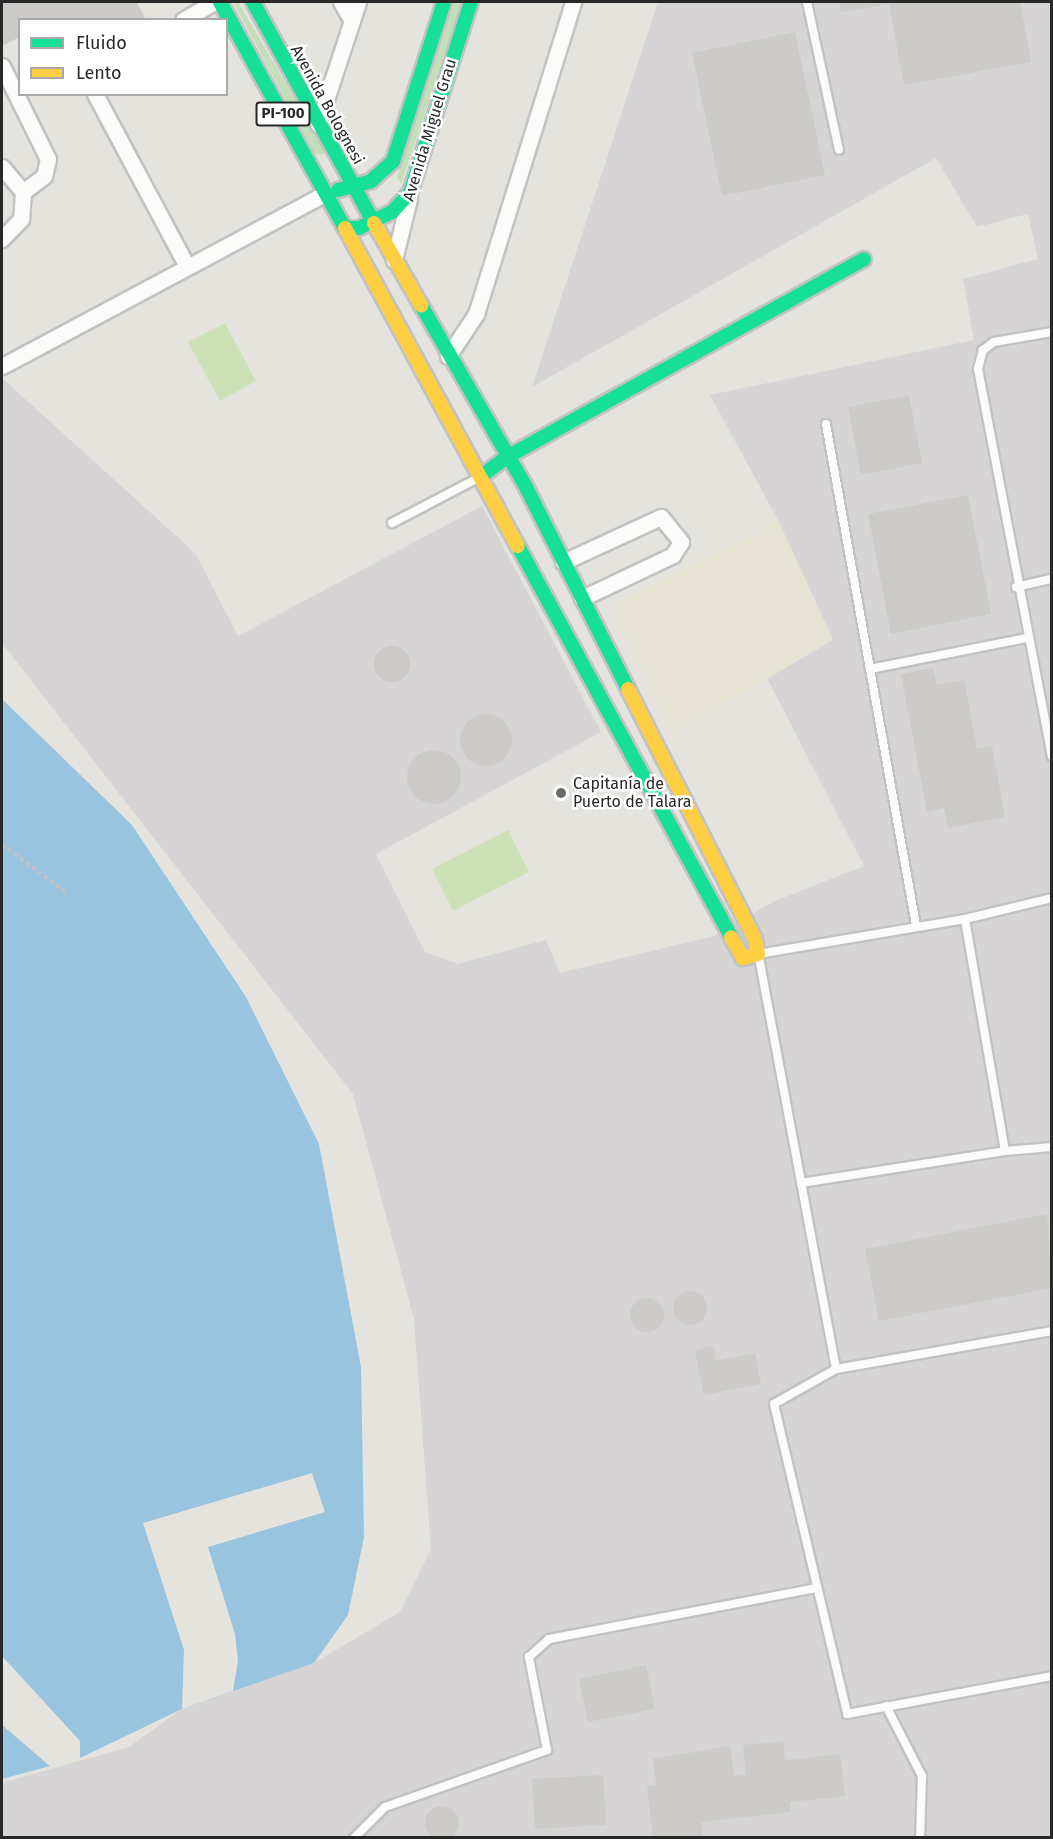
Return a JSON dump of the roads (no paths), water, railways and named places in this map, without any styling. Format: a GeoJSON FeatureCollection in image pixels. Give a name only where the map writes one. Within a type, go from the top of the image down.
{"type":"FeatureCollection","features":[{"type":"Feature","properties":{"kind":"street"},"geometry":{"type":"LineString","coordinates":[[186,18],[214,2]]}},
{"type":"Feature","properties":{"kind":"street","name":"PI-100"},"geometry":{"type":"LineString","coordinates":[[220,2],[345,228]]}},
{"type":"Feature","properties":{"kind":"street","name":"Avenida Bolognesi"},"geometry":{"type":"LineString","coordinates":[[253,2],[318,124],[507,457],[563,561],[755,939],[758,954]]}},
{"type":"Feature","properties":{"kind":"street"},"geometry":{"type":"LineString","coordinates":[[341,2],[352,21]]}},
{"type":"Feature","properties":{"kind":"street"},"geometry":{"type":"LineString","coordinates":[[318,124],[358,2]]}},
{"type":"Feature","properties":{"kind":"street","name":"Avenida Miguel Grau"},"geometry":{"type":"LineString","coordinates":[[326,194],[384,173],[393,161],[444,2]]}},
{"type":"Feature","properties":{"kind":"street","name":"Avenida Miguel Grau"},"geometry":{"type":"LineString","coordinates":[[394,260],[410,193],[471,2]]}},
{"type":"Feature","properties":{"kind":"street"},"geometry":{"type":"LineString","coordinates":[[448,356],[476,314],[573,2]]}},
{"type":"Feature","properties":{"kind":"street"},"geometry":{"type":"LineString","coordinates":[[2,66],[48,159],[44,176],[23,192]]}},
{"type":"Feature","properties":{"kind":"street"},"geometry":{"type":"LineString","coordinates":[[96,96],[187,267]]}},
{"type":"Feature","properties":{"kind":"street"},"geometry":{"type":"LineString","coordinates":[[2,167],[23,192],[21,219],[2,239]]}},
{"type":"Feature","properties":{"kind":"street"},"geometry":{"type":"LineString","coordinates":[[410,193],[374,223],[345,228],[483,475],[743,958],[758,954]]}},
{"type":"Feature","properties":{"kind":"street"},"geometry":{"type":"LineString","coordinates":[[2,366],[326,194]]}},
{"type":"Feature","properties":{"kind":"street"},"geometry":{"type":"LineString","coordinates":[[483,475],[507,457],[864,259]]}},
{"type":"Feature","properties":{"kind":"street"},"geometry":{"type":"LineString","coordinates":[[563,561],[661,517],[681,542],[673,555],[582,598]]}},
{"type":"Feature","properties":{"kind":"lane"},"geometry":{"type":"LineString","coordinates":[[807,2],[839,150]]}},
{"type":"Feature","properties":{"kind":"lane"},"geometry":{"type":"LineString","coordinates":[[1052,332],[994,342],[983,350],[978,369],[1017,587],[1052,756]]}},
{"type":"Feature","properties":{"kind":"lane"},"geometry":{"type":"LineString","coordinates":[[826,424],[916,925]]}},
{"type":"Feature","properties":{"kind":"lane"},"geometry":{"type":"LineString","coordinates":[[392,523],[483,475]]}},
{"type":"Feature","properties":{"kind":"lane"},"geometry":{"type":"LineString","coordinates":[[1017,587],[1052,579]]}},
{"type":"Feature","properties":{"kind":"lane"},"geometry":{"type":"LineString","coordinates":[[870,669],[1027,638]]}},
{"type":"Feature","properties":{"kind":"lane"},"geometry":{"type":"LineString","coordinates":[[836,1369],[758,954],[916,925],[965,919],[1052,898]]}},
{"type":"Feature","properties":{"kind":"lane"},"geometry":{"type":"LineString","coordinates":[[965,919],[1005,1151]]}},
{"type":"Feature","properties":{"kind":"lane"},"geometry":{"type":"LineString","coordinates":[[801,1183],[1005,1151],[1052,1147]]}},
{"type":"Feature","properties":{"kind":"lane"},"geometry":{"type":"LineString","coordinates":[[1052,1331],[836,1369],[774,1404],[847,1714],[1052,1676]]}},
{"type":"Feature","properties":{"kind":"lane"},"geometry":{"type":"LineString","coordinates":[[354,1838],[385,1807],[547,1750],[529,1657],[549,1639],[817,1587]]}},
{"type":"Feature","properties":{"kind":"lane"},"geometry":{"type":"LineString","coordinates":[[886,1707],[922,1776],[920,1838]]}},
{"type":"Feature","properties":{"kind":"water"},"geometry":{"type":"Polygon","coordinates":[[[2,699],[132,825],[246,997],[319,1144],[361,1367],[364,1537],[348,1615],[314,1663],[182,1709],[80,1758],[2,1779],[2,699]]]}},
{"type":"Feature","properties":{"kind":"place","name":"Capitanía de Puerto de Talara"},"geometry":{"type":"Point","coordinates":[561,793]}}]}
